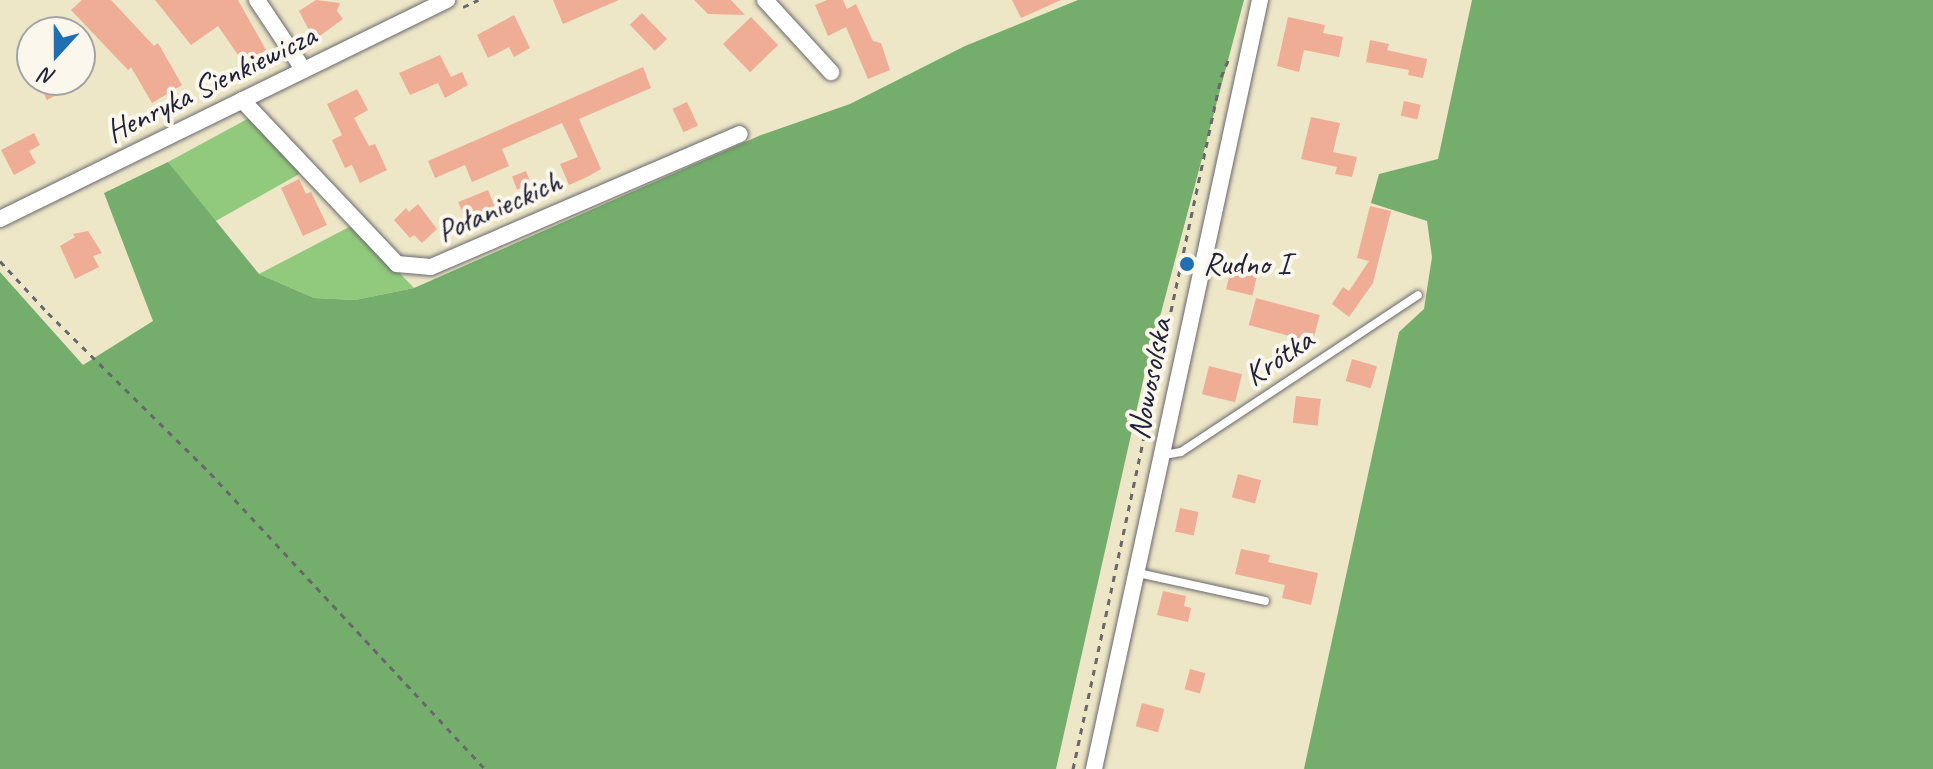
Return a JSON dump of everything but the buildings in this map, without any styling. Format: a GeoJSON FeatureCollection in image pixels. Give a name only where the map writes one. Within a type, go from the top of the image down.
{"type":"FeatureCollection","features":[{"type":"Feature","properties":{"kind":"street"},"geometry":{"type":"LineString","coordinates":[[257,0],[303,69]]}},
{"type":"Feature","properties":{"kind":"street","name":"Henryka Sienkiewicza"},"geometry":{"type":"LineString","coordinates":[[0,219],[447,0]]}},
{"type":"Feature","properties":{"kind":"street"},"geometry":{"type":"LineString","coordinates":[[765,0],[831,72]]}},
{"type":"Feature","properties":{"kind":"street","name":"Nowosolska"},"geometry":{"type":"LineString","coordinates":[[1094,769],[1260,0]]}},
{"type":"Feature","properties":{"kind":"street","name":"Połanieckich"},"geometry":{"type":"LineString","coordinates":[[242,100],[397,264],[431,267],[740,134]]}},
{"type":"Feature","properties":{"kind":"lane","name":"Krótka"},"geometry":{"type":"LineString","coordinates":[[1164,455],[1181,452],[1418,295]]}},
{"type":"Feature","properties":{"kind":"lane"},"geometry":{"type":"LineString","coordinates":[[1138,573],[1265,601]]}},
{"type":"Feature","properties":{"kind":"path"},"geometry":{"type":"LineString","coordinates":[[1073,769],[1221,77],[1229,57]]}},
{"type":"Feature","properties":{"kind":"path"},"geometry":{"type":"LineString","coordinates":[[0,261],[220,483],[485,769]]}},
{"type":"Feature","properties":{"kind":"green space"},"geometry":{"type":"Polygon","coordinates":[[[1078,0],[1244,0],[1144,377],[1056,769],[0,769],[0,272],[83,365],[153,321],[104,193],[168,162],[259,274],[314,298],[355,300],[414,288],[761,135],[850,104],[965,46],[1078,0]]]}},
{"type":"Feature","properties":{"kind":"green space"},"geometry":{"type":"Polygon","coordinates":[[[1472,0],[1933,0],[1933,769],[1304,769],[1399,332],[1424,309],[1432,257],[1427,221],[1371,203],[1379,174],[1438,159],[1472,0]]]}},
{"type":"Feature","properties":{"kind":"green space"},"geometry":{"type":"Polygon","coordinates":[[[251,117],[301,173],[214,222],[168,162],[251,117]]]}},
{"type":"Feature","properties":{"kind":"green space"},"geometry":{"type":"Polygon","coordinates":[[[353,225],[414,288],[355,300],[314,298],[259,274],[353,225]]]}},
{"type":"Feature","properties":{"kind":"place","name":"Rudno I"},"geometry":{"type":"Point","coordinates":[1187,264]}}]}
